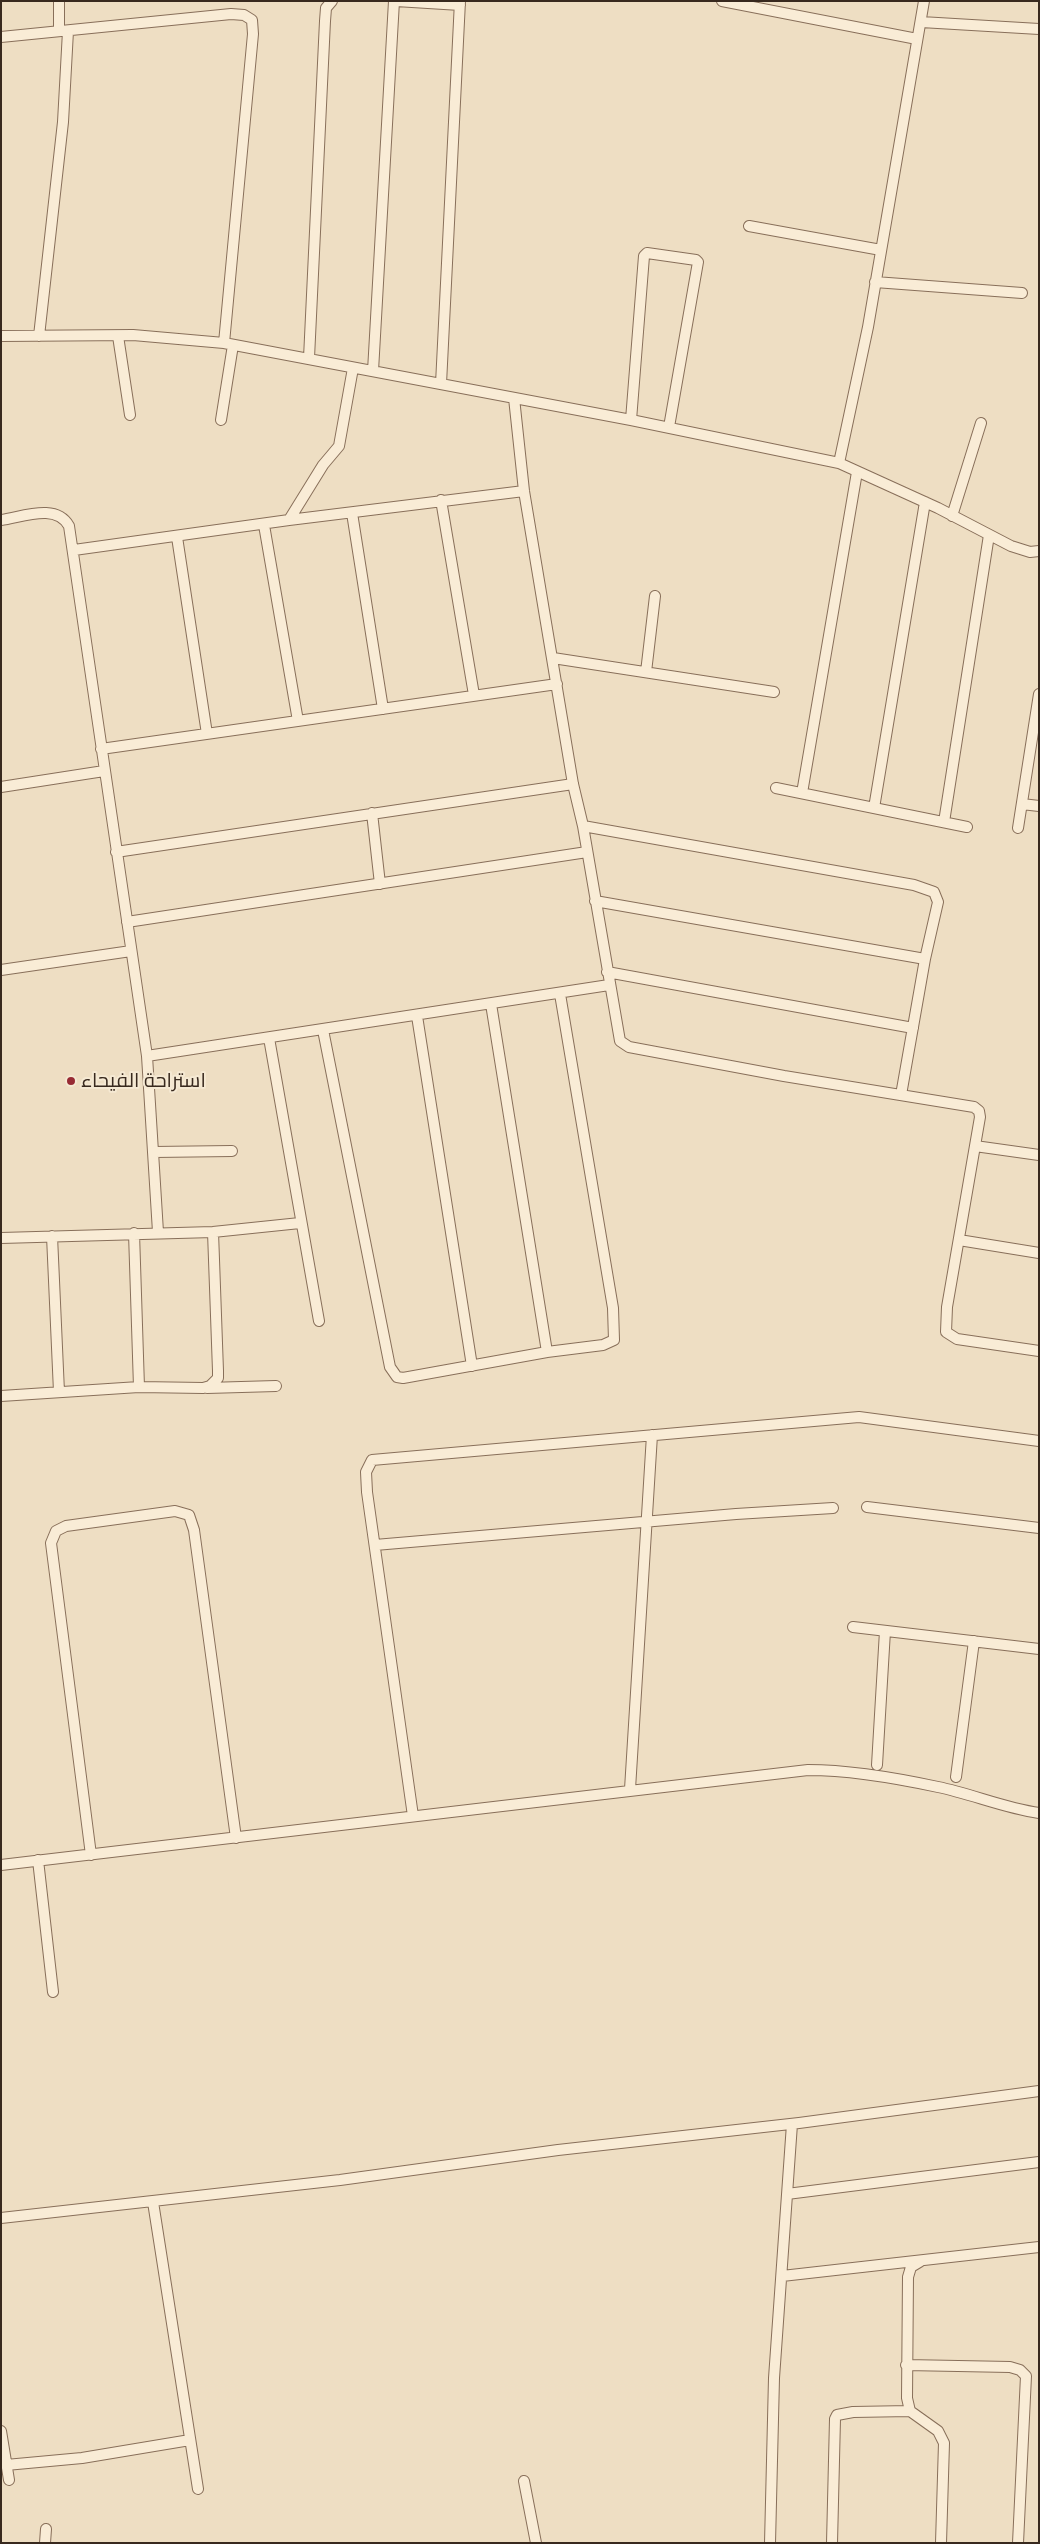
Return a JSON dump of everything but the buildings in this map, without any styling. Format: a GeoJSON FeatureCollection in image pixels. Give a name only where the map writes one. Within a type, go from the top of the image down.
{"type":"FeatureCollection","features":[{"type":"Feature","properties":{"kind":"street"},"geometry":{"type":"LineString","coordinates":[[39,336],[63,122],[63,31],[59,1]]}},
{"type":"Feature","properties":{"kind":"street"},"geometry":{"type":"LineString","coordinates":[[309,358],[325,21],[326,8],[332,1]]}},
{"type":"Feature","properties":{"kind":"street"},"geometry":{"type":"LineString","coordinates":[[373,371],[395,1],[460,3],[441,384]]}},
{"type":"Feature","properties":{"kind":"street"},"geometry":{"type":"LineString","coordinates":[[722,1],[917,39]]}},
{"type":"Feature","properties":{"kind":"street"},"geometry":{"type":"LineString","coordinates":[[839,463],[881,250],[924,1]]}},
{"type":"Feature","properties":{"kind":"street"},"geometry":{"type":"LineString","coordinates":[[1,37],[231,14],[244,15],[252,20],[253,34],[221,420]]}},
{"type":"Feature","properties":{"kind":"street"},"geometry":{"type":"LineString","coordinates":[[921,22],[1039,29]]}},
{"type":"Feature","properties":{"kind":"street"},"geometry":{"type":"LineString","coordinates":[[749,226],[881,250]]}},
{"type":"Feature","properties":{"kind":"street"},"geometry":{"type":"LineString","coordinates":[[631,420],[644,255],[647,253],[696,260],[698,262],[668,427]]}},
{"type":"Feature","properties":{"kind":"street"},"geometry":{"type":"LineString","coordinates":[[875,282],[1022,293]]}},
{"type":"Feature","properties":{"kind":"street"},"geometry":{"type":"LineString","coordinates":[[1,336],[118,336],[228,344],[668,427],[839,463],[925,502],[1021,550],[1039,551]]}},
{"type":"Feature","properties":{"kind":"street"},"geometry":{"type":"LineString","coordinates":[[118,336],[130,415]]}},
{"type":"Feature","properties":{"kind":"street"},"geometry":{"type":"LineString","coordinates":[[289,520],[323,465],[339,446],[353,368]]}},
{"type":"Feature","properties":{"kind":"street"},"geometry":{"type":"LineString","coordinates":[[514,398],[524,492],[618,1037],[623,1044],[784,1076],[974,1107],[979,1111],[980,1117],[947,1307],[946,1332],[957,1339],[1039,1351]]}},
{"type":"Feature","properties":{"kind":"street"},"geometry":{"type":"LineString","coordinates":[[952,516],[981,423]]}},
{"type":"Feature","properties":{"kind":"street"},"geometry":{"type":"LineString","coordinates":[[802,793],[857,472]]}},
{"type":"Feature","properties":{"kind":"street"},"geometry":{"type":"LineString","coordinates":[[74,550],[441,500],[524,492]]}},
{"type":"Feature","properties":{"kind":"street"},"geometry":{"type":"LineString","coordinates":[[441,500],[474,695]]}},
{"type":"Feature","properties":{"kind":"street"},"geometry":{"type":"LineString","coordinates":[[874,808],[925,502]]}},
{"type":"Feature","properties":{"kind":"street"},"geometry":{"type":"LineString","coordinates":[[1,520],[44,513],[59,514],[69,526],[147,1056],[158,1232]]}},
{"type":"Feature","properties":{"kind":"street"},"geometry":{"type":"LineString","coordinates":[[352,513],[383,708]]}},
{"type":"Feature","properties":{"kind":"street"},"geometry":{"type":"LineString","coordinates":[[264,525],[298,721]]}},
{"type":"Feature","properties":{"kind":"street"},"geometry":{"type":"LineString","coordinates":[[944,822],[989,535]]}},
{"type":"Feature","properties":{"kind":"street"},"geometry":{"type":"LineString","coordinates":[[177,537],[207,734]]}},
{"type":"Feature","properties":{"kind":"street"},"geometry":{"type":"LineString","coordinates":[[646,672],[655,596]]}},
{"type":"Feature","properties":{"kind":"street"},"geometry":{"type":"LineString","coordinates":[[553,658],[774,692]]}},
{"type":"Feature","properties":{"kind":"street"},"geometry":{"type":"LineString","coordinates":[[101,749],[557,684]]}},
{"type":"Feature","properties":{"kind":"street"},"geometry":{"type":"LineString","coordinates":[[1018,828],[1035,738],[1039,694]]}},
{"type":"Feature","properties":{"kind":"street"},"geometry":{"type":"LineString","coordinates":[[1,787],[104,771]]}},
{"type":"Feature","properties":{"kind":"street"},"geometry":{"type":"LineString","coordinates":[[116,852],[573,784]]}},
{"type":"Feature","properties":{"kind":"street"},"geometry":{"type":"LineString","coordinates":[[776,788],[967,827]]}},
{"type":"Feature","properties":{"kind":"street"},"geometry":{"type":"LineString","coordinates":[[1022,804],[1039,806]]}},
{"type":"Feature","properties":{"kind":"street"},"geometry":{"type":"LineString","coordinates":[[372,813],[380,884]]}},
{"type":"Feature","properties":{"kind":"street"},"geometry":{"type":"LineString","coordinates":[[583,826],[930,889],[937,896],[938,902],[925,959],[901,1095]]}},
{"type":"Feature","properties":{"kind":"street"},"geometry":{"type":"LineString","coordinates":[[127,922],[587,852]]}},
{"type":"Feature","properties":{"kind":"street"},"geometry":{"type":"LineString","coordinates":[[595,901],[925,959]]}},
{"type":"Feature","properties":{"kind":"street"},"geometry":{"type":"LineString","coordinates":[[1,970],[131,951]]}},
{"type":"Feature","properties":{"kind":"street"},"geometry":{"type":"LineString","coordinates":[[607,972],[913,1028]]}},
{"type":"Feature","properties":{"kind":"street"},"geometry":{"type":"LineString","coordinates":[[147,1056],[609,986]]}},
{"type":"Feature","properties":{"kind":"street"},"geometry":{"type":"LineString","coordinates":[[323,1030],[390,1367],[394,1374],[403,1378],[546,1352],[610,1343],[614,1340],[616,1335],[560,994]]}},
{"type":"Feature","properties":{"kind":"street"},"geometry":{"type":"LineString","coordinates":[[491,1004],[546,1352]]}},
{"type":"Feature","properties":{"kind":"street"},"geometry":{"type":"LineString","coordinates":[[417,1016],[472,1366]]}},
{"type":"Feature","properties":{"kind":"street"},"geometry":{"type":"LineString","coordinates":[[269,1038],[300,1223],[319,1321]]}},
{"type":"Feature","properties":{"kind":"street"},"geometry":{"type":"LineString","coordinates":[[975,1146],[1039,1155]]}},
{"type":"Feature","properties":{"kind":"street"},"geometry":{"type":"LineString","coordinates":[[154,1152],[232,1152]]}},
{"type":"Feature","properties":{"kind":"street"},"geometry":{"type":"LineString","coordinates":[[1,1238],[158,1232],[213,1232],[300,1223]]}},
{"type":"Feature","properties":{"kind":"street"},"geometry":{"type":"LineString","coordinates":[[203,1388],[210,1386],[218,1378],[213,1232]]}},
{"type":"Feature","properties":{"kind":"street"},"geometry":{"type":"LineString","coordinates":[[134,1234],[139,1387]]}},
{"type":"Feature","properties":{"kind":"street"},"geometry":{"type":"LineString","coordinates":[[52,1236],[60,1392]]}},
{"type":"Feature","properties":{"kind":"street"},"geometry":{"type":"LineString","coordinates":[[959,1240],[1039,1253]]}},
{"type":"Feature","properties":{"kind":"street"},"geometry":{"type":"LineString","coordinates":[[1,1396],[139,1387],[276,1386]]}},
{"type":"Feature","properties":{"kind":"street"},"geometry":{"type":"LineString","coordinates":[[413,1816],[366,1472],[372,1460],[859,1417],[1039,1441]]}},
{"type":"Feature","properties":{"kind":"street"},"geometry":{"type":"LineString","coordinates":[[630,1790],[652,1435]]}},
{"type":"Feature","properties":{"kind":"street"},"geometry":{"type":"LineString","coordinates":[[867,1507],[1039,1528]]}},
{"type":"Feature","properties":{"kind":"street"},"geometry":{"type":"LineString","coordinates":[[375,1545],[833,1508]]}},
{"type":"Feature","properties":{"kind":"street"},"geometry":{"type":"LineString","coordinates":[[91,1855],[50,1543],[56,1531],[66,1526],[175,1510],[189,1515],[194,1530],[236,1838]]}},
{"type":"Feature","properties":{"kind":"street"},"geometry":{"type":"LineString","coordinates":[[853,1627],[1039,1649]]}},
{"type":"Feature","properties":{"kind":"street"},"geometry":{"type":"LineString","coordinates":[[877,1764],[885,1631]]}},
{"type":"Feature","properties":{"kind":"street"},"geometry":{"type":"LineString","coordinates":[[956,1778],[974,1642]]}},
{"type":"Feature","properties":{"kind":"street"},"geometry":{"type":"LineString","coordinates":[[1,1865],[779,1772],[827,1770],[938,1787],[990,1803],[1039,1813]]}},
{"type":"Feature","properties":{"kind":"street"},"geometry":{"type":"LineString","coordinates":[[38,1860],[53,1992]]}},
{"type":"Feature","properties":{"kind":"street"},"geometry":{"type":"LineString","coordinates":[[1,2218],[340,2180],[558,2150],[792,2124],[1039,2091]]}},
{"type":"Feature","properties":{"kind":"street"},"geometry":{"type":"LineString","coordinates":[[770,2543],[774,2378],[792,2124]]}},
{"type":"Feature","properties":{"kind":"street"},"geometry":{"type":"LineString","coordinates":[[787,2194],[1039,2162]]}},
{"type":"Feature","properties":{"kind":"street"},"geometry":{"type":"LineString","coordinates":[[153,2202],[198,2489]]}},
{"type":"Feature","properties":{"kind":"street"},"geometry":{"type":"LineString","coordinates":[[782,2276],[1039,2247]]}},
{"type":"Feature","properties":{"kind":"street"},"geometry":{"type":"LineString","coordinates":[[910,2412],[907,2398],[906,2365],[908,2278],[911,2267],[921,2261]]}},
{"type":"Feature","properties":{"kind":"street"},"geometry":{"type":"LineString","coordinates":[[906,2365],[1010,2367],[1020,2370],[1026,2376],[1018,2543]]}},
{"type":"Feature","properties":{"kind":"street"},"geometry":{"type":"LineString","coordinates":[[832,2543],[834,2419],[837,2415],[852,2412],[910,2412],[938,2431],[944,2443],[941,2543]]}},
{"type":"Feature","properties":{"kind":"street"},"geometry":{"type":"LineString","coordinates":[[1,2431],[8,2480]]}},
{"type":"Feature","properties":{"kind":"street"},"geometry":{"type":"LineString","coordinates":[[6,2465],[91,2456],[190,2440]]}},
{"type":"Feature","properties":{"kind":"street"},"geometry":{"type":"LineString","coordinates":[[524,2481],[536,2543]]}},
{"type":"Feature","properties":{"kind":"street"},"geometry":{"type":"LineString","coordinates":[[45,2543],[46,2530]]}},
{"type":"Feature","properties":{"kind":"place","name":"استراحة الفيحاء"},"geometry":{"type":"Point","coordinates":[71,1081]}}]}
